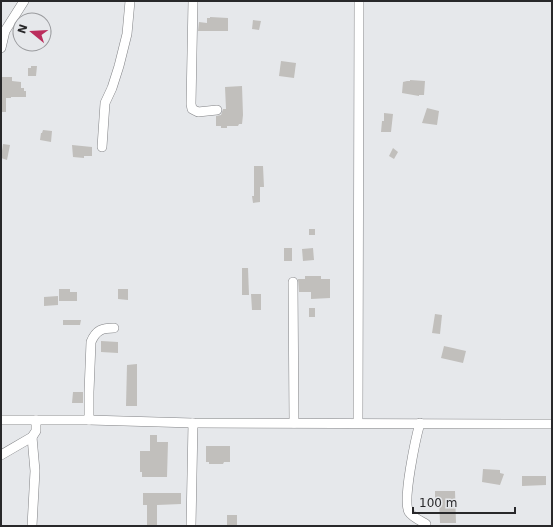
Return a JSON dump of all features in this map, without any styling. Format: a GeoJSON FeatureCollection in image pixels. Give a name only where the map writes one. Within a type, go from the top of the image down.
{"type":"FeatureCollection","features":[{"type":"Feature","properties":{"kind":"street"},"geometry":{"type":"LineString","coordinates":[[1,48],[5,31],[24,1]]}},
{"type":"Feature","properties":{"kind":"street"},"geometry":{"type":"LineString","coordinates":[[102,147],[105,103],[112,88],[119,66],[125,40],[130,1]]}},
{"type":"Feature","properties":{"kind":"street"},"geometry":{"type":"LineString","coordinates":[[193,1],[192,109],[198,112],[217,110]]}},
{"type":"Feature","properties":{"kind":"street"},"geometry":{"type":"LineString","coordinates":[[358,423],[359,1]]}},
{"type":"Feature","properties":{"kind":"street"},"geometry":{"type":"LineString","coordinates":[[293,282],[294,423]]}},
{"type":"Feature","properties":{"kind":"street"},"geometry":{"type":"LineString","coordinates":[[89,420],[91,342],[97,331],[104,328],[114,328]]}},
{"type":"Feature","properties":{"kind":"street"},"geometry":{"type":"LineString","coordinates":[[1,420],[552,424]]}},
{"type":"Feature","properties":{"kind":"street"},"geometry":{"type":"LineString","coordinates":[[1,455],[32,436],[36,431],[36,420]]}},
{"type":"Feature","properties":{"kind":"street"},"geometry":{"type":"LineString","coordinates":[[191,526],[193,422]]}},
{"type":"Feature","properties":{"kind":"street"},"geometry":{"type":"LineString","coordinates":[[420,423],[413,449],[407,507],[411,514],[426,524]]}},
{"type":"Feature","properties":{"kind":"street"},"geometry":{"type":"LineString","coordinates":[[32,436],[35,468],[32,526]]}},
{"type":"Feature","properties":{"kind":"building"},"geometry":{"type":"Polygon","coordinates":[[[207,18],[228,18],[228,31],[198,31],[199,22],[207,23],[207,18]]]}},
{"type":"Feature","properties":{"kind":"building"},"geometry":{"type":"Polygon","coordinates":[[[253,20],[261,21],[259,30],[252,29],[253,20]]]}},
{"type":"Feature","properties":{"kind":"building"},"geometry":{"type":"Polygon","coordinates":[[[281,61],[296,63],[294,78],[279,76],[281,61]]]}},
{"type":"Feature","properties":{"kind":"building"},"geometry":{"type":"Polygon","coordinates":[[[31,66],[37,66],[36,76],[28,76],[28,68],[31,68],[31,66]]]}},
{"type":"Feature","properties":{"kind":"building"},"geometry":{"type":"Polygon","coordinates":[[[1,77],[12,77],[12,81],[21,82],[21,88],[24,88],[24,91],[26,91],[26,97],[6,98],[6,112],[1,112],[1,77]]]}},
{"type":"Feature","properties":{"kind":"building"},"geometry":{"type":"Polygon","coordinates":[[[410,80],[425,81],[424,95],[419,96],[402,93],[403,82],[410,80]]]}},
{"type":"Feature","properties":{"kind":"building"},"geometry":{"type":"Polygon","coordinates":[[[242,86],[242,124],[239,124],[238,126],[227,126],[227,128],[216,126],[216,116],[221,115],[223,109],[226,109],[225,87],[242,86]]]}},
{"type":"Feature","properties":{"kind":"building"},"geometry":{"type":"Polygon","coordinates":[[[427,108],[439,111],[437,125],[422,123],[427,108]]]}},
{"type":"Feature","properties":{"kind":"building"},"geometry":{"type":"Polygon","coordinates":[[[384,113],[393,114],[391,132],[381,132],[382,121],[384,121],[384,113]]]}},
{"type":"Feature","properties":{"kind":"building"},"geometry":{"type":"Polygon","coordinates":[[[43,130],[52,131],[51,142],[40,140],[43,130]]]}},
{"type":"Feature","properties":{"kind":"building"},"geometry":{"type":"Polygon","coordinates":[[[3,144],[10,145],[7,160],[1,158],[3,144]]]}},
{"type":"Feature","properties":{"kind":"building"},"geometry":{"type":"Polygon","coordinates":[[[72,145],[92,147],[92,156],[84,156],[84,158],[73,157],[72,145]]]}},
{"type":"Feature","properties":{"kind":"building"},"geometry":{"type":"Polygon","coordinates":[[[393,148],[398,152],[394,159],[389,156],[393,148]]]}},
{"type":"Feature","properties":{"kind":"building"},"geometry":{"type":"Polygon","coordinates":[[[254,166],[263,166],[264,187],[260,187],[260,202],[253,203],[252,196],[254,196],[254,166]]]}},
{"type":"Feature","properties":{"kind":"building"},"geometry":{"type":"Polygon","coordinates":[[[309,229],[315,229],[315,235],[309,235],[309,229]]]}},
{"type":"Feature","properties":{"kind":"building"},"geometry":{"type":"Polygon","coordinates":[[[284,248],[292,248],[292,261],[284,261],[284,248]]]}},
{"type":"Feature","properties":{"kind":"building"},"geometry":{"type":"Polygon","coordinates":[[[313,248],[314,260],[303,261],[302,249],[313,248]]]}},
{"type":"Feature","properties":{"kind":"building"},"geometry":{"type":"Polygon","coordinates":[[[242,268],[248,268],[249,295],[242,295],[242,268]]]}},
{"type":"Feature","properties":{"kind":"building"},"geometry":{"type":"Polygon","coordinates":[[[305,276],[321,276],[321,279],[330,279],[330,298],[311,299],[311,292],[299,292],[298,279],[305,279],[305,276]]]}},
{"type":"Feature","properties":{"kind":"building"},"geometry":{"type":"Polygon","coordinates":[[[59,289],[70,289],[70,292],[77,292],[77,301],[59,301],[59,289]]]}},
{"type":"Feature","properties":{"kind":"building"},"geometry":{"type":"Polygon","coordinates":[[[118,289],[128,289],[128,300],[118,299],[118,289]]]}},
{"type":"Feature","properties":{"kind":"building"},"geometry":{"type":"Polygon","coordinates":[[[251,294],[261,294],[261,310],[252,310],[251,294]]]}},
{"type":"Feature","properties":{"kind":"building"},"geometry":{"type":"Polygon","coordinates":[[[58,296],[58,305],[44,306],[44,297],[58,296]]]}},
{"type":"Feature","properties":{"kind":"building"},"geometry":{"type":"Polygon","coordinates":[[[309,308],[315,308],[315,317],[309,317],[309,308]]]}},
{"type":"Feature","properties":{"kind":"building"},"geometry":{"type":"Polygon","coordinates":[[[435,314],[442,315],[440,334],[432,333],[435,314]]]}},
{"type":"Feature","properties":{"kind":"building"},"geometry":{"type":"Polygon","coordinates":[[[63,320],[81,320],[80,325],[63,325],[63,320]]]}},
{"type":"Feature","properties":{"kind":"building"},"geometry":{"type":"Polygon","coordinates":[[[101,341],[118,342],[118,353],[101,352],[101,341]]]}},
{"type":"Feature","properties":{"kind":"building"},"geometry":{"type":"Polygon","coordinates":[[[444,346],[466,351],[463,363],[441,358],[444,346]]]}},
{"type":"Feature","properties":{"kind":"building"},"geometry":{"type":"Polygon","coordinates":[[[137,364],[137,406],[126,406],[127,365],[137,364]]]}},
{"type":"Feature","properties":{"kind":"building"},"geometry":{"type":"Polygon","coordinates":[[[73,392],[83,392],[83,403],[72,403],[73,392]]]}},
{"type":"Feature","properties":{"kind":"building"},"geometry":{"type":"Polygon","coordinates":[[[150,435],[157,435],[157,442],[168,442],[167,477],[142,477],[142,472],[140,472],[140,451],[150,451],[150,435]]]}},
{"type":"Feature","properties":{"kind":"building"},"geometry":{"type":"Polygon","coordinates":[[[206,446],[230,446],[230,462],[224,462],[223,464],[209,464],[209,462],[206,462],[206,446]]]}},
{"type":"Feature","properties":{"kind":"building"},"geometry":{"type":"Polygon","coordinates":[[[483,469],[500,470],[500,473],[504,474],[500,485],[482,482],[483,469]]]}},
{"type":"Feature","properties":{"kind":"building"},"geometry":{"type":"Polygon","coordinates":[[[522,476],[546,476],[546,485],[522,486],[522,476]]]}},
{"type":"Feature","properties":{"kind":"building"},"geometry":{"type":"Polygon","coordinates":[[[435,491],[455,491],[456,523],[440,523],[439,499],[435,499],[435,491]]]}},
{"type":"Feature","properties":{"kind":"building"},"geometry":{"type":"Polygon","coordinates":[[[143,493],[181,493],[181,504],[157,505],[157,526],[147,526],[147,505],[143,505],[143,493]]]}},
{"type":"Feature","properties":{"kind":"building"},"geometry":{"type":"Polygon","coordinates":[[[227,515],[237,515],[237,526],[227,526],[227,515]]]}}]}
